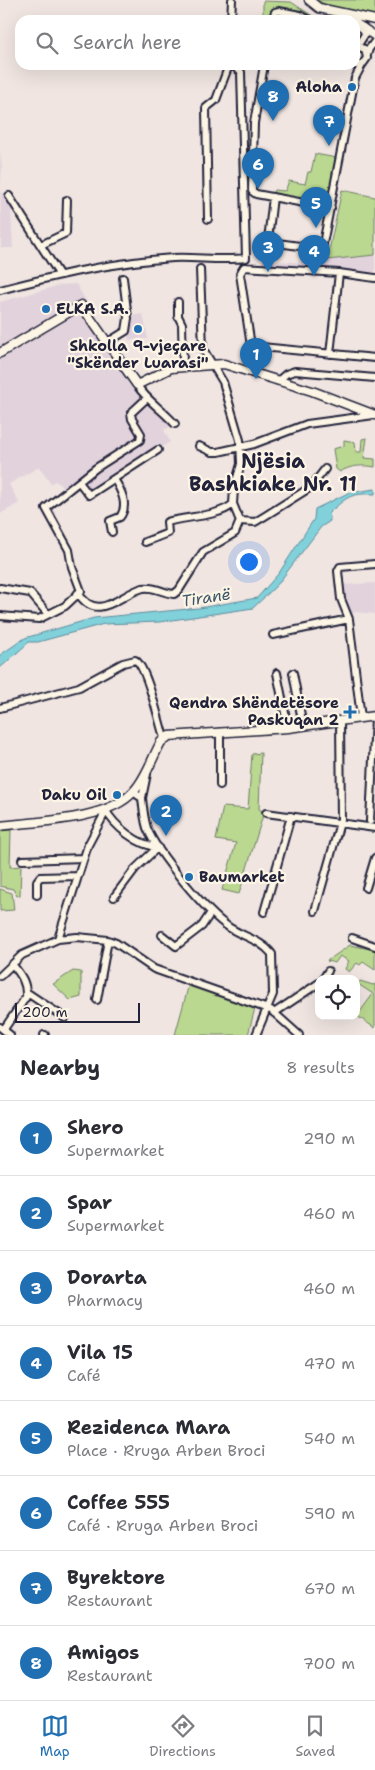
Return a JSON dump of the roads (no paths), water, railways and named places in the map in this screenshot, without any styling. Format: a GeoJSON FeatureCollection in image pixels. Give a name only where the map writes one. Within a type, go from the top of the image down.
{"type":"FeatureCollection","features":[{"type":"Feature","properties":{"kind":"main road"},"geometry":{"type":"LineString","coordinates":[[300,0],[319,8],[351,15]]}},
{"type":"Feature","properties":{"kind":"main road"},"geometry":{"type":"LineString","coordinates":[[308,0],[319,8]]}},
{"type":"Feature","properties":{"kind":"main road"},"geometry":{"type":"LineString","coordinates":[[332,11],[340,15]]}},
{"type":"Feature","properties":{"kind":"main road"},"geometry":{"type":"LineString","coordinates":[[360,17],[375,20]]}},
{"type":"Feature","properties":{"kind":"main road"},"geometry":{"type":"LineString","coordinates":[[360,26],[375,36]]}},
{"type":"Feature","properties":{"kind":"main road"},"geometry":{"type":"LineString","coordinates":[[0,353],[81,305],[137,385],[163,371],[183,366],[224,364],[278,380],[375,415]]}},
{"type":"Feature","properties":{"kind":"main road"},"geometry":{"type":"LineString","coordinates":[[0,826],[106,810],[133,792],[164,738],[175,734],[288,728],[375,717]]}},
{"type":"Feature","properties":{"kind":"street"},"geometry":{"type":"LineString","coordinates":[[231,15],[232,0]]}},
{"type":"Feature","properties":{"kind":"street"},"geometry":{"type":"LineString","coordinates":[[274,15],[279,11],[300,15]]}},
{"type":"Feature","properties":{"kind":"street"},"geometry":{"type":"LineString","coordinates":[[360,41],[365,34],[363,28]]}},
{"type":"Feature","properties":{"kind":"street"},"geometry":{"type":"LineString","coordinates":[[360,69],[375,41]]}},
{"type":"Feature","properties":{"kind":"street"},"geometry":{"type":"LineString","coordinates":[[360,47],[365,49],[367,55]]}},
{"type":"Feature","properties":{"kind":"street"},"geometry":{"type":"LineString","coordinates":[[208,219],[206,108],[216,100],[229,70]]}},
{"type":"Feature","properties":{"kind":"street"},"geometry":{"type":"LineString","coordinates":[[0,290],[59,274],[115,264],[172,258],[246,258],[241,72],[238,70]]}},
{"type":"Feature","properties":{"kind":"street"},"geometry":{"type":"LineString","coordinates":[[263,70],[254,123],[252,190],[256,194],[331,208]]}},
{"type":"Feature","properties":{"kind":"street"},"geometry":{"type":"LineString","coordinates":[[354,70],[356,76]]}},
{"type":"Feature","properties":{"kind":"street"},"geometry":{"type":"LineString","coordinates":[[273,197],[267,236],[270,242],[322,249],[356,76],[359,70]]}},
{"type":"Feature","properties":{"kind":"street"},"geometry":{"type":"LineString","coordinates":[[9,196],[59,274]]}},
{"type":"Feature","properties":{"kind":"street"},"geometry":{"type":"LineString","coordinates":[[41,245],[66,233],[67,200]]}},
{"type":"Feature","properties":{"kind":"street"},"geometry":{"type":"LineString","coordinates":[[251,371],[251,346],[240,274],[244,267],[338,273],[375,278]]}},
{"type":"Feature","properties":{"kind":"street"},"geometry":{"type":"LineString","coordinates":[[78,593],[87,604],[109,606],[138,590],[147,588],[174,594],[179,590],[202,552],[235,533],[240,521],[233,504],[234,488],[241,464],[241,446],[228,396],[220,375],[203,350],[200,270]]}},
{"type":"Feature","properties":{"kind":"street"},"geometry":{"type":"LineString","coordinates":[[330,354],[338,273]]}},
{"type":"Feature","properties":{"kind":"street"},"geometry":{"type":"LineString","coordinates":[[108,342],[126,331],[128,318],[123,278]]}},
{"type":"Feature","properties":{"kind":"street"},"geometry":{"type":"LineString","coordinates":[[178,302],[178,316],[182,324],[183,366]]}},
{"type":"Feature","properties":{"kind":"street"},"geometry":{"type":"LineString","coordinates":[[251,346],[375,358]]}},
{"type":"Feature","properties":{"kind":"street"},"geometry":{"type":"LineString","coordinates":[[278,380],[295,371],[375,378]]}},
{"type":"Feature","properties":{"kind":"street"},"geometry":{"type":"LineString","coordinates":[[137,385],[146,399],[165,413],[175,424]]}},
{"type":"Feature","properties":{"kind":"street"},"geometry":{"type":"LineString","coordinates":[[0,616],[15,616],[31,620],[39,619],[65,606],[82,589],[72,567],[69,550],[46,508],[79,482],[140,440],[141,434],[131,413],[146,399]]}},
{"type":"Feature","properties":{"kind":"street"},"geometry":{"type":"LineString","coordinates":[[199,446],[212,452],[254,444],[316,422],[375,415]]}},
{"type":"Feature","properties":{"kind":"street"},"geometry":{"type":"LineString","coordinates":[[79,482],[89,495],[158,450]]}},
{"type":"Feature","properties":{"kind":"street"},"geometry":{"type":"LineString","coordinates":[[240,521],[255,522],[265,516],[311,487],[325,469]]}},
{"type":"Feature","properties":{"kind":"street"},"geometry":{"type":"LineString","coordinates":[[112,532],[110,521],[120,517],[124,510],[121,491],[114,479]]}},
{"type":"Feature","properties":{"kind":"street"},"geometry":{"type":"LineString","coordinates":[[146,542],[168,533],[167,522],[186,516],[212,514],[233,504]]}},
{"type":"Feature","properties":{"kind":"street"},"geometry":{"type":"LineString","coordinates":[[361,718],[349,619],[341,599],[338,569],[340,567],[375,564]]}},
{"type":"Feature","properties":{"kind":"street"},"geometry":{"type":"LineString","coordinates":[[0,588],[30,593],[48,614]]}},
{"type":"Feature","properties":{"kind":"street"},"geometry":{"type":"LineString","coordinates":[[273,635],[349,619]]}},
{"type":"Feature","properties":{"kind":"street"},"geometry":{"type":"LineString","coordinates":[[0,708],[60,693],[91,681],[123,662],[139,662],[157,706],[164,738]]}},
{"type":"Feature","properties":{"kind":"street"},"geometry":{"type":"LineString","coordinates":[[277,673],[288,728]]}},
{"type":"Feature","properties":{"kind":"street"},"geometry":{"type":"LineString","coordinates":[[293,673],[303,726]]}},
{"type":"Feature","properties":{"kind":"street"},"geometry":{"type":"LineString","coordinates":[[370,821],[375,717]]}},
{"type":"Feature","properties":{"kind":"street"},"geometry":{"type":"LineString","coordinates":[[315,911],[340,824],[340,721]]}},
{"type":"Feature","properties":{"kind":"street"},"geometry":{"type":"LineString","coordinates":[[220,732],[220,785]]}},
{"type":"Feature","properties":{"kind":"street"},"geometry":{"type":"LineString","coordinates":[[147,770],[142,798],[147,826],[158,847],[210,914],[230,928],[260,943],[272,954],[274,987],[272,998],[256,1035]]}},
{"type":"Feature","properties":{"kind":"street"},"geometry":{"type":"LineString","coordinates":[[133,792],[142,798]]}},
{"type":"Feature","properties":{"kind":"street"},"geometry":{"type":"LineString","coordinates":[[58,939],[84,858],[106,810],[124,830],[147,845],[158,847]]}},
{"type":"Feature","properties":{"kind":"street"},"geometry":{"type":"LineString","coordinates":[[266,813],[375,828]]}},
{"type":"Feature","properties":{"kind":"street"},"geometry":{"type":"LineString","coordinates":[[264,912],[291,816]]}},
{"type":"Feature","properties":{"kind":"street"},"geometry":{"type":"LineString","coordinates":[[114,897],[135,869],[158,847]]}},
{"type":"Feature","properties":{"kind":"street"},"geometry":{"type":"LineString","coordinates":[[22,860],[84,858]]}},
{"type":"Feature","properties":{"kind":"street"},"geometry":{"type":"LineString","coordinates":[[366,888],[375,858]]}},
{"type":"Feature","properties":{"kind":"street"},"geometry":{"type":"LineString","coordinates":[[37,895],[40,877],[78,876]]}},
{"type":"Feature","properties":{"kind":"street"},"geometry":{"type":"LineString","coordinates":[[162,936],[176,946],[202,926],[210,914]]}},
{"type":"Feature","properties":{"kind":"street"},"geometry":{"type":"LineString","coordinates":[[0,976],[22,955],[58,939],[76,937],[108,940],[116,943],[154,969],[267,1008],[299,1035]]}},
{"type":"Feature","properties":{"kind":"street"},"geometry":{"type":"LineString","coordinates":[[352,938],[375,946]]}},
{"type":"Feature","properties":{"kind":"street"},"geometry":{"type":"LineString","coordinates":[[97,1000],[108,940]]}},
{"type":"Feature","properties":{"kind":"street"},"geometry":{"type":"LineString","coordinates":[[10,1035],[2,1028],[26,997],[25,981],[13,965]]}},
{"type":"Feature","properties":{"kind":"street"},"geometry":{"type":"LineString","coordinates":[[325,975],[328,970]]}},
{"type":"Feature","properties":{"kind":"street"},"geometry":{"type":"LineString","coordinates":[[274,1013],[315,986]]}},
{"type":"Feature","properties":{"kind":"street"},"geometry":{"type":"LineString","coordinates":[[26,992],[65,1018]]}},
{"type":"Feature","properties":{"kind":"water"},"geometry":{"type":"Polygon","coordinates":[[[375,489],[375,494],[360,494],[349,497],[329,513],[330,521],[321,527],[277,585],[253,608],[159,622],[104,624],[38,642],[29,642],[0,668],[0,655],[25,638],[94,618],[199,608],[257,598],[279,573],[314,519],[315,509],[348,493],[375,489]]]}},
{"type":"Feature","properties":{"kind":"place","name":"Aloha"},"geometry":{"type":"Point","coordinates":[352,87]}},
{"type":"Feature","properties":{"kind":"place","name":"Amigos"},"geometry":{"type":"Point","coordinates":[273,121]}},
{"type":"Feature","properties":{"kind":"place","name":"Byrektore"},"geometry":{"type":"Point","coordinates":[329,146]}},
{"type":"Feature","properties":{"kind":"place","name":"Coffee 555"},"geometry":{"type":"Point","coordinates":[258,189]}},
{"type":"Feature","properties":{"kind":"place","name":"Rezidenca Mara"},"geometry":{"type":"Point","coordinates":[316,228]}},
{"type":"Feature","properties":{"kind":"place","name":"Dorarta"},"geometry":{"type":"Point","coordinates":[268,272]}},
{"type":"Feature","properties":{"kind":"place","name":"Vila 15"},"geometry":{"type":"Point","coordinates":[314,276]}},
{"type":"Feature","properties":{"kind":"place","name":"ELKA S.A."},"geometry":{"type":"Point","coordinates":[46,309]}},
{"type":"Feature","properties":{"kind":"place","name":"Shkolla 9-vjeçare \"Skënder Luarasi\""},"geometry":{"type":"Point","coordinates":[138,329]}},
{"type":"Feature","properties":{"kind":"place","name":"Shero"},"geometry":{"type":"Point","coordinates":[256,379]}},
{"type":"Feature","properties":{"kind":"place","name":"Qendra Shëndetësore Paskuqan 2"},"geometry":{"type":"Point","coordinates":[350,712]}},
{"type":"Feature","properties":{"kind":"place","name":"Daku Oil"},"geometry":{"type":"Point","coordinates":[117,795]}},
{"type":"Feature","properties":{"kind":"place","name":"Spar"},"geometry":{"type":"Point","coordinates":[166,836]}},
{"type":"Feature","properties":{"kind":"place","name":"Baumarket"},"geometry":{"type":"Point","coordinates":[189,877]}},
{"type":"Feature","properties":{"kind":"district","name":"Njësia Bashkiake Nr. 11"},"geometry":{"type":"Point","coordinates":[273,472]}},
{"type":"Feature","properties":{"kind":"water label","name":"Tiranë"},"geometry":{"type":"Point","coordinates":[206,597]}}]}
